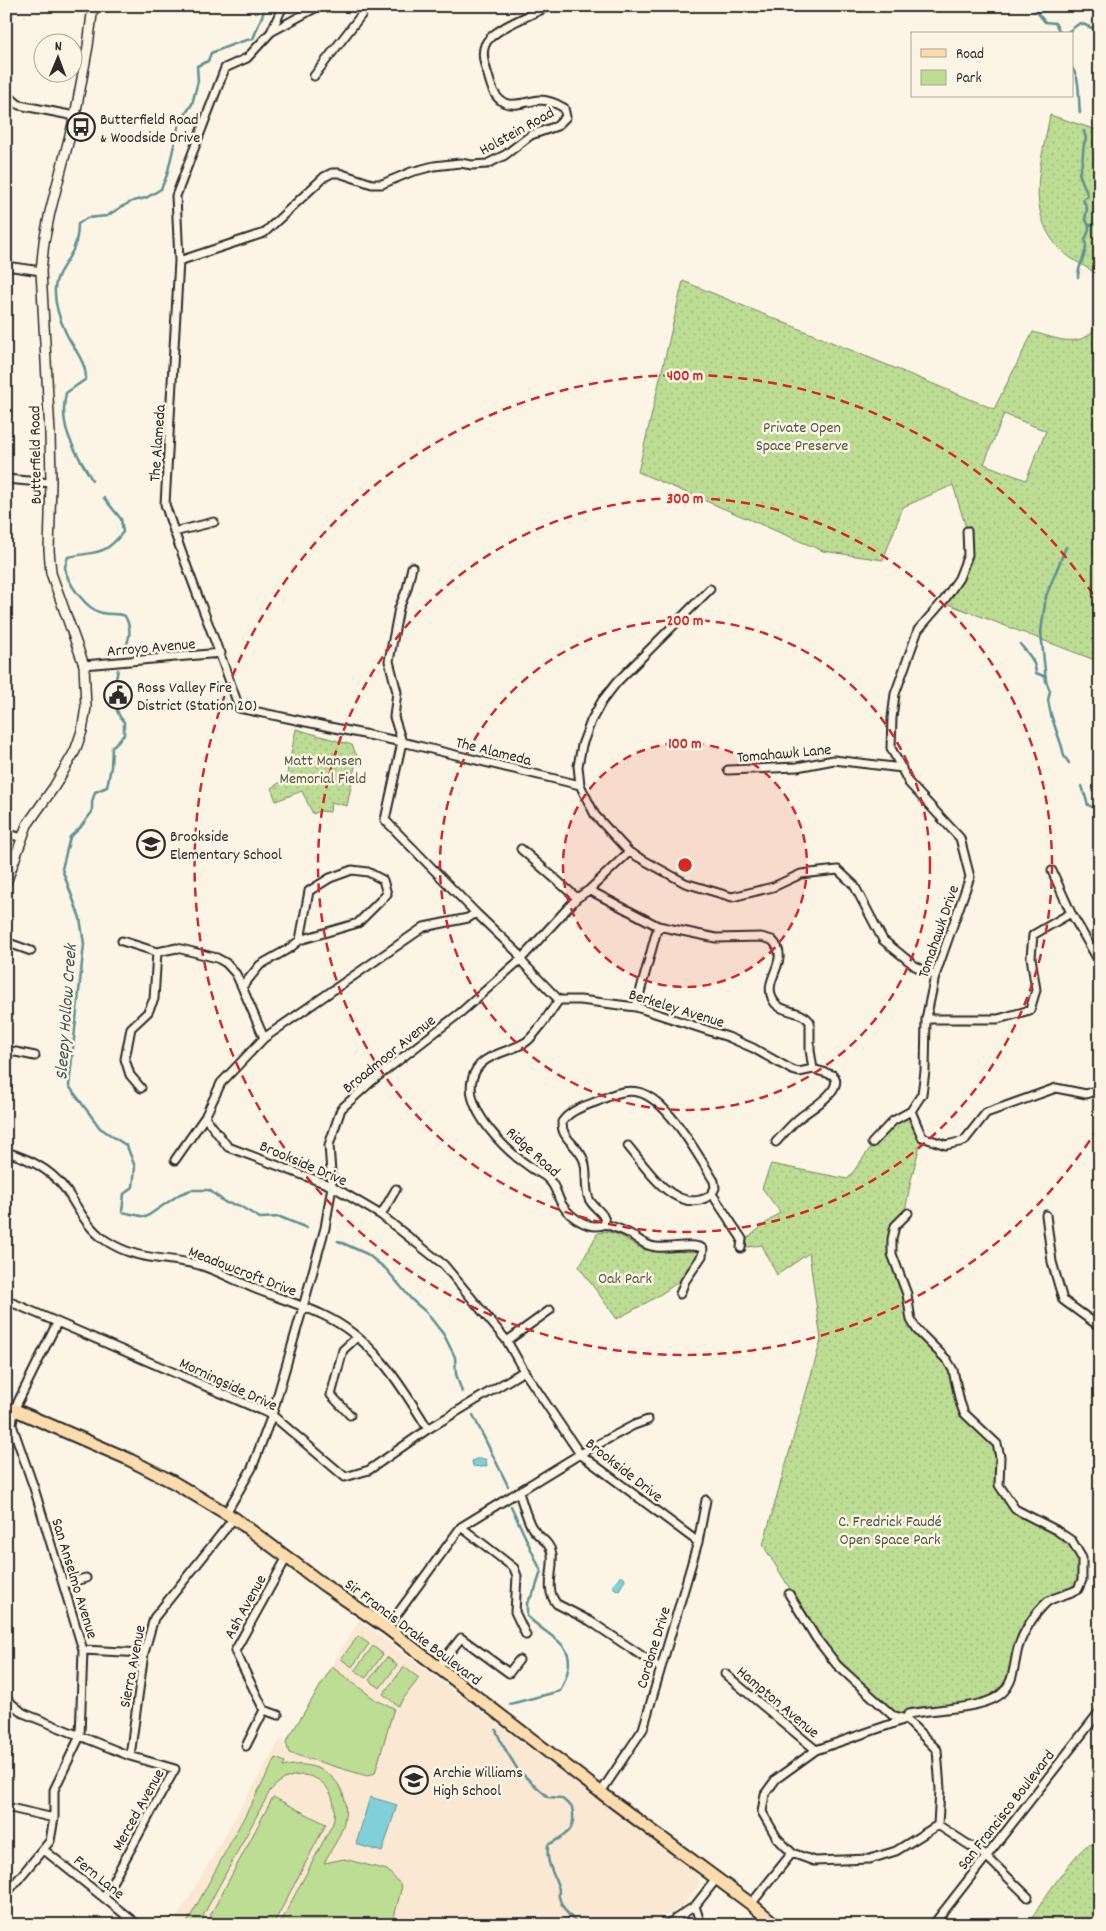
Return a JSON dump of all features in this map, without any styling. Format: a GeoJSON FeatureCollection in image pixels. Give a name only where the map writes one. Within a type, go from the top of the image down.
{"type":"FeatureCollection","features":[{"type":"Feature","properties":{"kind":"main road","name":"Sir Francis Drake Boulevard"},"geometry":{"type":"LineString","coordinates":[[10,1408],[126,1458],[230,1516],[387,1628],[437,1668],[717,1878],[776,1925]]}},
{"type":"Feature","properties":{"kind":"street","name":"Butterfield Road"},"geometry":{"type":"LineString","coordinates":[[6,883],[27,826],[64,771],[82,731],[86,707],[84,666],[51,573],[49,550],[51,483],[41,271],[50,212],[75,116],[88,46],[93,6]]}},
{"type":"Feature","properties":{"kind":"street","name":"The Alameda"},"geometry":{"type":"LineString","coordinates":[[283,6],[271,32],[248,58],[225,68],[176,196],[179,261],[165,504],[221,653],[239,708],[402,742],[580,785]]}},
{"type":"Feature","properties":{"kind":"street","name":"The Alameda"},"geometry":{"type":"LineString","coordinates":[[271,32],[319,6]]}},
{"type":"Feature","properties":{"kind":"street"},"geometry":{"type":"LineString","coordinates":[[314,76],[362,14],[359,6]]}},
{"type":"Feature","properties":{"kind":"street","name":"Holstein Road"},"geometry":{"type":"LineString","coordinates":[[179,261],[264,233],[324,176],[332,173],[340,173],[372,184],[382,184],[411,172],[434,166],[460,163],[472,165],[487,164],[505,154],[531,135],[557,126],[566,117],[564,108],[549,101],[540,100],[511,105],[504,103],[492,89],[484,62],[485,44],[491,36],[501,29],[549,6]]}},
{"type":"Feature","properties":{"kind":"street"},"geometry":{"type":"LineString","coordinates":[[6,94],[19,105],[75,116]]}},
{"type":"Feature","properties":{"kind":"street"},"geometry":{"type":"LineString","coordinates":[[6,266],[41,271]]}},
{"type":"Feature","properties":{"kind":"street"},"geometry":{"type":"LineString","coordinates":[[6,479],[51,483]]}},
{"type":"Feature","properties":{"kind":"street"},"geometry":{"type":"LineString","coordinates":[[174,532],[214,522]]}},
{"type":"Feature","properties":{"kind":"street","name":"Tomahawk Drive"},"geometry":{"type":"LineString","coordinates":[[911,1111],[922,1094],[926,1071],[926,1020],[935,976],[970,877],[960,838],[909,783],[891,748],[892,718],[895,694],[918,630],[945,599],[959,578],[968,555],[966,531]]}},
{"type":"Feature","properties":{"kind":"street"},"geometry":{"type":"LineString","coordinates":[[412,567],[407,589],[394,625],[388,661],[397,692],[394,717],[402,742],[385,820],[517,952],[524,964],[559,1000]]}},
{"type":"Feature","properties":{"kind":"street"},"geometry":{"type":"LineString","coordinates":[[710,589],[617,682],[591,721],[582,745],[578,766],[580,785],[595,815],[630,852],[685,883],[732,896],[773,887],[801,874],[838,870],[854,885],[883,940],[915,966],[935,976]]}},
{"type":"Feature","properties":{"kind":"street","name":"Arroyo Avenue"},"geometry":{"type":"LineString","coordinates":[[84,666],[221,653]]}},
{"type":"Feature","properties":{"kind":"street","name":"Tomahawk Lane"},"geometry":{"type":"LineString","coordinates":[[728,770],[797,767],[834,760],[902,768]]}},
{"type":"Feature","properties":{"kind":"street"},"geometry":{"type":"LineString","coordinates":[[6,833],[22,838]]}},
{"type":"Feature","properties":{"kind":"street"},"geometry":{"type":"LineString","coordinates":[[521,849],[577,898]]}},
{"type":"Feature","properties":{"kind":"street","name":"Broadmoor Avenue"},"geometry":{"type":"LineString","coordinates":[[230,1516],[252,1468],[272,1415],[326,1228],[332,1186],[329,1145],[341,1110],[372,1081],[460,1013],[521,958],[577,898],[589,890],[630,852]]}},
{"type":"Feature","properties":{"kind":"street"},"geometry":{"type":"LineString","coordinates":[[242,987],[260,965],[300,940],[358,923],[387,894],[383,880],[368,872],[352,870],[330,878],[308,891],[300,940]]}},
{"type":"Feature","properties":{"kind":"street"},"geometry":{"type":"LineString","coordinates":[[1052,871],[1100,963]]}},
{"type":"Feature","properties":{"kind":"street"},"geometry":{"type":"LineString","coordinates":[[589,890],[658,926],[716,938],[761,938],[772,940],[780,952],[771,988],[772,1000],[780,1008],[801,1015],[810,1022],[810,1050],[813,1069]]}},
{"type":"Feature","properties":{"kind":"street"},"geometry":{"type":"LineString","coordinates":[[926,1020],[998,1019],[1030,1010],[1036,990],[1031,957],[1033,935],[1072,912]]}},
{"type":"Feature","properties":{"kind":"street"},"geometry":{"type":"LineString","coordinates":[[175,1160],[205,1117],[221,1083],[264,1038],[424,927],[468,918],[476,913]]}},
{"type":"Feature","properties":{"kind":"street"},"geometry":{"type":"LineString","coordinates":[[636,1007],[658,926]]}},
{"type":"Feature","properties":{"kind":"street"},"geometry":{"type":"LineString","coordinates":[[122,941],[157,952],[177,948],[217,958],[226,963],[236,974],[264,1038]]}},
{"type":"Feature","properties":{"kind":"street"},"geometry":{"type":"LineString","coordinates":[[6,942],[31,950]]}},
{"type":"Feature","properties":{"kind":"street"},"geometry":{"type":"LineString","coordinates":[[141,1088],[130,1076],[125,1059],[131,1028],[148,1012],[154,999],[157,952]]}},
{"type":"Feature","properties":{"kind":"street","name":"Berkeley Avenue"},"geometry":{"type":"LineString","coordinates":[[559,1000],[580,1000],[636,1007],[728,1037],[753,1048],[792,1070],[799,1072],[813,1069],[833,1074],[836,1080],[835,1087],[813,1110],[798,1119],[776,1142]]}},
{"type":"Feature","properties":{"kind":"street","name":"Ridge Road"},"geometry":{"type":"LineString","coordinates":[[559,1000],[531,1037],[525,1042],[491,1056],[478,1068],[472,1081],[471,1095],[482,1121],[513,1154],[553,1184],[563,1206],[571,1215],[594,1227],[605,1224],[604,1216],[590,1200],[586,1186],[584,1159],[566,1138],[562,1122],[574,1111],[619,1092],[638,1092],[656,1101],[667,1112],[714,1181],[715,1188],[712,1194]]}},
{"type":"Feature","properties":{"kind":"street"},"geometry":{"type":"LineString","coordinates":[[6,1050],[35,1056]]}},
{"type":"Feature","properties":{"kind":"street"},"geometry":{"type":"LineString","coordinates":[[872,1143],[894,1121],[911,1111],[922,1137],[946,1145],[964,1141],[986,1113],[1056,1088],[1086,1094],[1100,1089]]}},
{"type":"Feature","properties":{"kind":"street","name":"Brookside Drive"},"geometry":{"type":"LineString","coordinates":[[205,1117],[228,1147],[332,1186],[381,1215],[444,1266],[507,1341],[524,1371],[580,1454],[698,1542]]}},
{"type":"Feature","properties":{"kind":"street"},"geometry":{"type":"LineString","coordinates":[[628,1146],[673,1196],[684,1201],[694,1201],[712,1194],[742,1239],[741,1248]]}},
{"type":"Feature","properties":{"kind":"street","name":"Meadowcroft Drive"},"geometry":{"type":"LineString","coordinates":[[7,1153],[25,1158],[41,1166],[69,1194],[89,1225],[104,1239],[128,1252],[152,1259],[179,1260],[201,1266],[322,1315],[357,1336],[376,1353],[393,1373],[428,1429]]}},
{"type":"Feature","properties":{"kind":"street"},"geometry":{"type":"LineString","coordinates":[[381,1215],[396,1189]]}},
{"type":"Feature","properties":{"kind":"street"},"geometry":{"type":"LineString","coordinates":[[908,1214],[895,1226],[892,1239],[892,1254],[907,1294],[911,1320],[917,1330],[947,1360],[953,1370],[964,1413],[997,1444],[1000,1457],[999,1485],[1015,1509],[1056,1530],[1072,1541],[1082,1558],[1082,1580],[1078,1589],[1048,1601],[1025,1630],[1018,1648],[1010,1684],[1002,1694],[982,1703],[908,1714],[906,1719],[816,1750],[776,1778],[765,1794],[762,1812],[777,1838],[792,1853],[814,1861],[870,1859],[896,1851],[938,1825]]}},
{"type":"Feature","properties":{"kind":"street"},"geometry":{"type":"LineString","coordinates":[[1046,1216],[1052,1262],[1063,1300],[1100,1327]]}},
{"type":"Feature","properties":{"kind":"street"},"geometry":{"type":"LineString","coordinates":[[605,1224],[626,1232],[648,1246],[667,1248],[693,1245],[701,1247],[703,1249],[702,1256],[685,1281],[680,1294]]}},
{"type":"Feature","properties":{"kind":"street","name":"Morningside Drive"},"geometry":{"type":"LineString","coordinates":[[6,1300],[272,1415],[345,1476],[369,1470],[428,1429],[524,1371]]}},
{"type":"Feature","properties":{"kind":"street"},"geometry":{"type":"LineString","coordinates":[[507,1341],[550,1310]]}},
{"type":"Feature","properties":{"kind":"street","name":"San Anselmo Avenue"},"geometry":{"type":"LineString","coordinates":[[6,1894],[50,1841],[54,1818],[54,1790],[80,1736],[83,1650],[34,1488],[12,1425],[10,1408],[57,1323]]}},
{"type":"Feature","properties":{"kind":"street"},"geometry":{"type":"LineString","coordinates":[[350,1415],[331,1395],[344,1350],[357,1336]]}},
{"type":"Feature","properties":{"kind":"street"},"geometry":{"type":"LineString","coordinates":[[387,1628],[461,1527],[580,1454],[634,1425],[648,1420]]}},
{"type":"Feature","properties":{"kind":"street"},"geometry":{"type":"LineString","coordinates":[[519,1493],[532,1527],[550,1548],[552,1556],[550,1590],[553,1600],[557,1604],[590,1621],[660,1668]]}},
{"type":"Feature","properties":{"kind":"street","name":"Cordone Drive"},"geometry":{"type":"LineString","coordinates":[[601,1792],[637,1741],[643,1729],[698,1542],[706,1500]]}},
{"type":"Feature","properties":{"kind":"street","name":"Sierra Avenue"},"geometry":{"type":"LineString","coordinates":[[130,1756],[144,1653],[154,1618],[230,1516]]}},
{"type":"Feature","properties":{"kind":"street"},"geometry":{"type":"LineString","coordinates":[[461,1527],[514,1568],[517,1576],[515,1612],[526,1635]]}},
{"type":"Feature","properties":{"kind":"street","name":"Ash Avenue"},"geometry":{"type":"LineString","coordinates":[[264,1710],[235,1650],[287,1557]]}},
{"type":"Feature","properties":{"kind":"street"},"geometry":{"type":"LineString","coordinates":[[64,1584],[86,1578]]}},
{"type":"Feature","properties":{"kind":"street"},"geometry":{"type":"LineString","coordinates":[[789,1594],[816,1638],[837,1665],[892,1715],[906,1719],[937,1750],[940,1789],[938,1825]]}},
{"type":"Feature","properties":{"kind":"street"},"geometry":{"type":"LineString","coordinates":[[437,1668],[461,1638],[509,1673],[519,1660]]}},
{"type":"Feature","properties":{"kind":"street"},"geometry":{"type":"LineString","coordinates":[[83,1650],[144,1653]]}},
{"type":"Feature","properties":{"kind":"street","name":"Hampton Avenue"},"geometry":{"type":"LineString","coordinates":[[725,1674],[816,1750]]}},
{"type":"Feature","properties":{"kind":"street","name":"Merced Avenue"},"geometry":{"type":"LineString","coordinates":[[6,1699],[23,1712],[80,1736],[130,1756],[175,1769],[104,1897]]}},
{"type":"Feature","properties":{"kind":"street"},"geometry":{"type":"LineString","coordinates":[[246,1746],[264,1710],[278,1715]]}},
{"type":"Feature","properties":{"kind":"street","name":"San Francisco Boulevard"},"geometry":{"type":"LineString","coordinates":[[933,1925],[1100,1711]]}},
{"type":"Feature","properties":{"kind":"street"},"geometry":{"type":"LineString","coordinates":[[6,1806],[54,1818]]}},
{"type":"Feature","properties":{"kind":"street"},"geometry":{"type":"LineString","coordinates":[[938,1825],[986,1856],[1028,1897]]}},
{"type":"Feature","properties":{"kind":"street","name":"Fern Lane"},"geometry":{"type":"LineString","coordinates":[[44,1850],[138,1925]]}},
{"type":"Feature","properties":{"kind":"street"},"geometry":{"type":"LineString","coordinates":[[751,1904],[792,1853]]}},
{"type":"Feature","properties":{"kind":"street"},"geometry":{"type":"LineString","coordinates":[[666,1925],[695,1906],[717,1878]]}},
{"type":"Feature","properties":{"kind":"street"},"geometry":{"type":"LineString","coordinates":[[695,1906],[701,1925]]}},
{"type":"Feature","properties":{"kind":"shaded area","name":"Archie Williams High School"},"geometry":{"type":"Polygon","coordinates":[[[359,1620],[694,1871],[699,1876],[700,1884],[683,1906],[650,1925],[173,1925],[280,1740],[286,1742],[359,1620]]]}},
{"type":"Feature","properties":{"kind":"green space"},"geometry":{"type":"Polygon","coordinates":[[[1050,115],[1100,131],[1100,273],[1094,272],[1063,252],[1048,233],[1042,218],[1038,184],[1050,115]]]}},
{"type":"Feature","properties":{"kind":"green space","name":"Private Open Space Preserve"},"geometry":{"type":"Polygon","coordinates":[[[683,281],[994,409],[1033,332],[1063,340],[1077,340],[1090,334],[1100,321],[1100,662],[943,602],[967,555],[967,531],[953,485],[903,507],[883,560],[823,551],[638,472],[683,281]],[[1004,414],[984,464],[1026,480],[1046,431],[1004,414]]]}},
{"type":"Feature","properties":{"kind":"green space","name":"Matt Mansen Memorial Field"},"geometry":{"type":"Polygon","coordinates":[[[296,729],[352,745],[357,756],[347,806],[331,802],[330,812],[320,811],[313,814],[302,791],[276,801],[271,788],[286,779],[296,729]]]}},
{"type":"Feature","properties":{"kind":"green space","name":"C. Fredrick Faudé Open Space Park"},"geometry":{"type":"Polygon","coordinates":[[[904,1118],[909,1122],[921,1141],[904,1217],[894,1228],[892,1254],[904,1287],[911,1320],[947,1360],[964,1413],[997,1444],[999,1485],[1015,1509],[1072,1541],[1082,1558],[1078,1589],[1048,1601],[1025,1630],[1014,1672],[994,1699],[908,1714],[906,1719],[892,1715],[837,1665],[763,1545],[821,1340],[809,1253],[777,1275],[762,1245],[747,1247],[745,1240],[780,1212],[762,1188],[771,1164],[848,1179],[884,1129],[904,1118]]]}},
{"type":"Feature","properties":{"kind":"green space","name":"Oak Park"},"geometry":{"type":"Polygon","coordinates":[[[604,1231],[617,1234],[644,1250],[701,1247],[697,1259],[679,1281],[617,1319],[579,1267],[597,1234],[604,1231]]]}},
{"type":"Feature","properties":{"kind":"green space"},"geometry":{"type":"Polygon","coordinates":[[[358,1636],[369,1644],[352,1667],[341,1659],[358,1636]]]}},
{"type":"Feature","properties":{"kind":"green space"},"geometry":{"type":"Polygon","coordinates":[[[373,1646],[383,1654],[366,1678],[355,1670],[373,1646]]]}},
{"type":"Feature","properties":{"kind":"green space"},"geometry":{"type":"Polygon","coordinates":[[[387,1657],[397,1665],[380,1688],[369,1680],[387,1657]]]}},
{"type":"Feature","properties":{"kind":"green space"},"geometry":{"type":"Polygon","coordinates":[[[332,1667],[376,1700],[394,1708],[375,1773],[367,1776],[289,1753],[286,1742],[332,1667]]]}},
{"type":"Feature","properties":{"kind":"green space"},"geometry":{"type":"Polygon","coordinates":[[[404,1667],[419,1678],[398,1706],[383,1694],[404,1667]]]}},
{"type":"Feature","properties":{"kind":"green space"},"geometry":{"type":"Polygon","coordinates":[[[276,1758],[285,1762],[283,1767],[307,1765],[329,1774],[337,1782],[345,1804],[345,1817],[339,1835],[324,1863],[344,1859],[387,1870],[402,1886],[392,1925],[279,1925],[333,1823],[334,1808],[331,1795],[325,1785],[316,1778],[305,1775],[293,1776],[281,1781],[270,1791],[204,1914],[202,1925],[186,1925],[276,1758]]]}},
{"type":"Feature","properties":{"kind":"green space"},"geometry":{"type":"Polygon","coordinates":[[[273,1797],[326,1824],[273,1925],[228,1925],[210,1916],[273,1797]]]}},
{"type":"Feature","properties":{"kind":"green space"},"geometry":{"type":"Polygon","coordinates":[[[1100,1843],[1100,1925],[1029,1925],[1047,1895],[1082,1849],[1088,1845],[1100,1843]]]}},
{"type":"Feature","properties":{"kind":"water"},"geometry":{"type":"Polygon","coordinates":[[[486,1459],[487,1466],[473,1466],[472,1461],[486,1459]]]}},
{"type":"Feature","properties":{"kind":"water"},"geometry":{"type":"Polygon","coordinates":[[[619,1577],[624,1577],[625,1580],[619,1590],[612,1586],[619,1577]]]}},
{"type":"Feature","properties":{"kind":"water"},"geometry":{"type":"Polygon","coordinates":[[[370,1797],[397,1805],[382,1852],[356,1844],[370,1797]]]}},
{"type":"Feature","properties":{"kind":"waterway","name":"Sleepy Hollow Creek"},"geometry":{"type":"LineString","coordinates":[[92,480],[74,449],[64,418],[66,393],[86,379],[82,360],[66,333],[58,311],[55,300],[57,279],[75,245],[78,224],[87,218],[107,216],[121,207],[133,201],[146,198],[161,189],[167,175],[179,124],[192,104],[198,81],[197,66],[208,61],[211,53],[253,39],[266,6]]}},
{"type":"Feature","properties":{"kind":"waterway"},"geometry":{"type":"LineString","coordinates":[[1032,6],[1045,22],[1055,23],[1060,32]]}},
{"type":"Feature","properties":{"kind":"waterway"},"geometry":{"type":"LineString","coordinates":[[1068,32],[1080,23],[1092,28],[1097,26],[1100,28]]}},
{"type":"Feature","properties":{"kind":"waterway"},"geometry":{"type":"LineString","coordinates":[[1074,71],[1078,83],[1080,113]]}},
{"type":"Feature","properties":{"kind":"waterway"},"geometry":{"type":"LineString","coordinates":[[1078,277],[1086,250],[1085,239],[1089,229],[1085,219],[1087,209],[1083,199],[1088,196],[1079,173],[1086,139],[1084,131]]}},
{"type":"Feature","properties":{"kind":"waterway"},"geometry":{"type":"LineString","coordinates":[[1089,225],[1100,224]]}},
{"type":"Feature","properties":{"kind":"waterway","name":"Sleepy Hollow Creek"},"geometry":{"type":"LineString","coordinates":[[104,498],[121,519],[123,532],[110,546],[98,552],[68,557],[65,568],[74,588],[90,607],[102,613],[125,616],[129,625],[129,634],[124,651]]}},
{"type":"Feature","properties":{"kind":"waterway"},"geometry":{"type":"LineString","coordinates":[[1066,547],[1046,596],[1041,632],[1046,681],[1050,691],[1048,700],[1051,715],[1064,756],[1069,763]]}},
{"type":"Feature","properties":{"kind":"waterway"},"geometry":{"type":"LineString","coordinates":[[1020,644],[1033,660],[1036,673],[1046,677]]}},
{"type":"Feature","properties":{"kind":"waterway","name":"Sleepy Hollow Creek"},"geometry":{"type":"LineString","coordinates":[[118,670],[115,683],[115,704],[124,722],[124,735],[112,747],[107,787],[95,792],[92,812],[80,828],[70,837],[62,869],[80,918],[84,944],[69,1086],[100,1128],[127,1146],[135,1167],[133,1187],[124,1194],[122,1212],[146,1217],[180,1194],[191,1190],[209,1190],[226,1203],[238,1205],[260,1218],[280,1217],[307,1228]]}},
{"type":"Feature","properties":{"kind":"waterway"},"geometry":{"type":"LineString","coordinates":[[1082,786],[1088,805],[1100,811]]}},
{"type":"Feature","properties":{"kind":"waterway","name":"Sleepy Hollow Creek"},"geometry":{"type":"LineString","coordinates":[[338,1241],[367,1254],[386,1269],[412,1300],[426,1312],[444,1335],[455,1357],[456,1374],[462,1392]]}},
{"type":"Feature","properties":{"kind":"waterway","name":"Sleepy Hollow Creek"},"geometry":{"type":"LineString","coordinates":[[473,1415],[508,1486]]}},
{"type":"Feature","properties":{"kind":"waterway","name":"Sleepy Hollow Creek"},"geometry":{"type":"LineString","coordinates":[[510,1704],[560,1691],[567,1675],[569,1663],[568,1654],[563,1646],[527,1616],[527,1603],[535,1590],[541,1571],[511,1506]]}},
{"type":"Feature","properties":{"kind":"waterway","name":"Sleepy Hollow Creek"},"geometry":{"type":"LineString","coordinates":[[496,1730],[518,1770],[548,1797],[561,1798],[572,1807],[572,1827],[548,1845],[548,1856],[559,1887],[559,1897],[562,1905],[580,1925]]}},
{"type":"Feature","properties":{"kind":"place","name":"Butterfield Road & Woodside Drive"},"geometry":{"type":"Point","coordinates":[81,127]}},
{"type":"Feature","properties":{"kind":"place","name":"Ross Valley Fire District (Station 20)"},"geometry":{"type":"Point","coordinates":[118,695]}},
{"type":"Feature","properties":{"kind":"place","name":"Brookside Elementary School"},"geometry":{"type":"Point","coordinates":[151,844]}},
{"type":"Feature","properties":{"kind":"place","name":"Archie Williams High School"},"geometry":{"type":"Point","coordinates":[414,1780]}}]}
